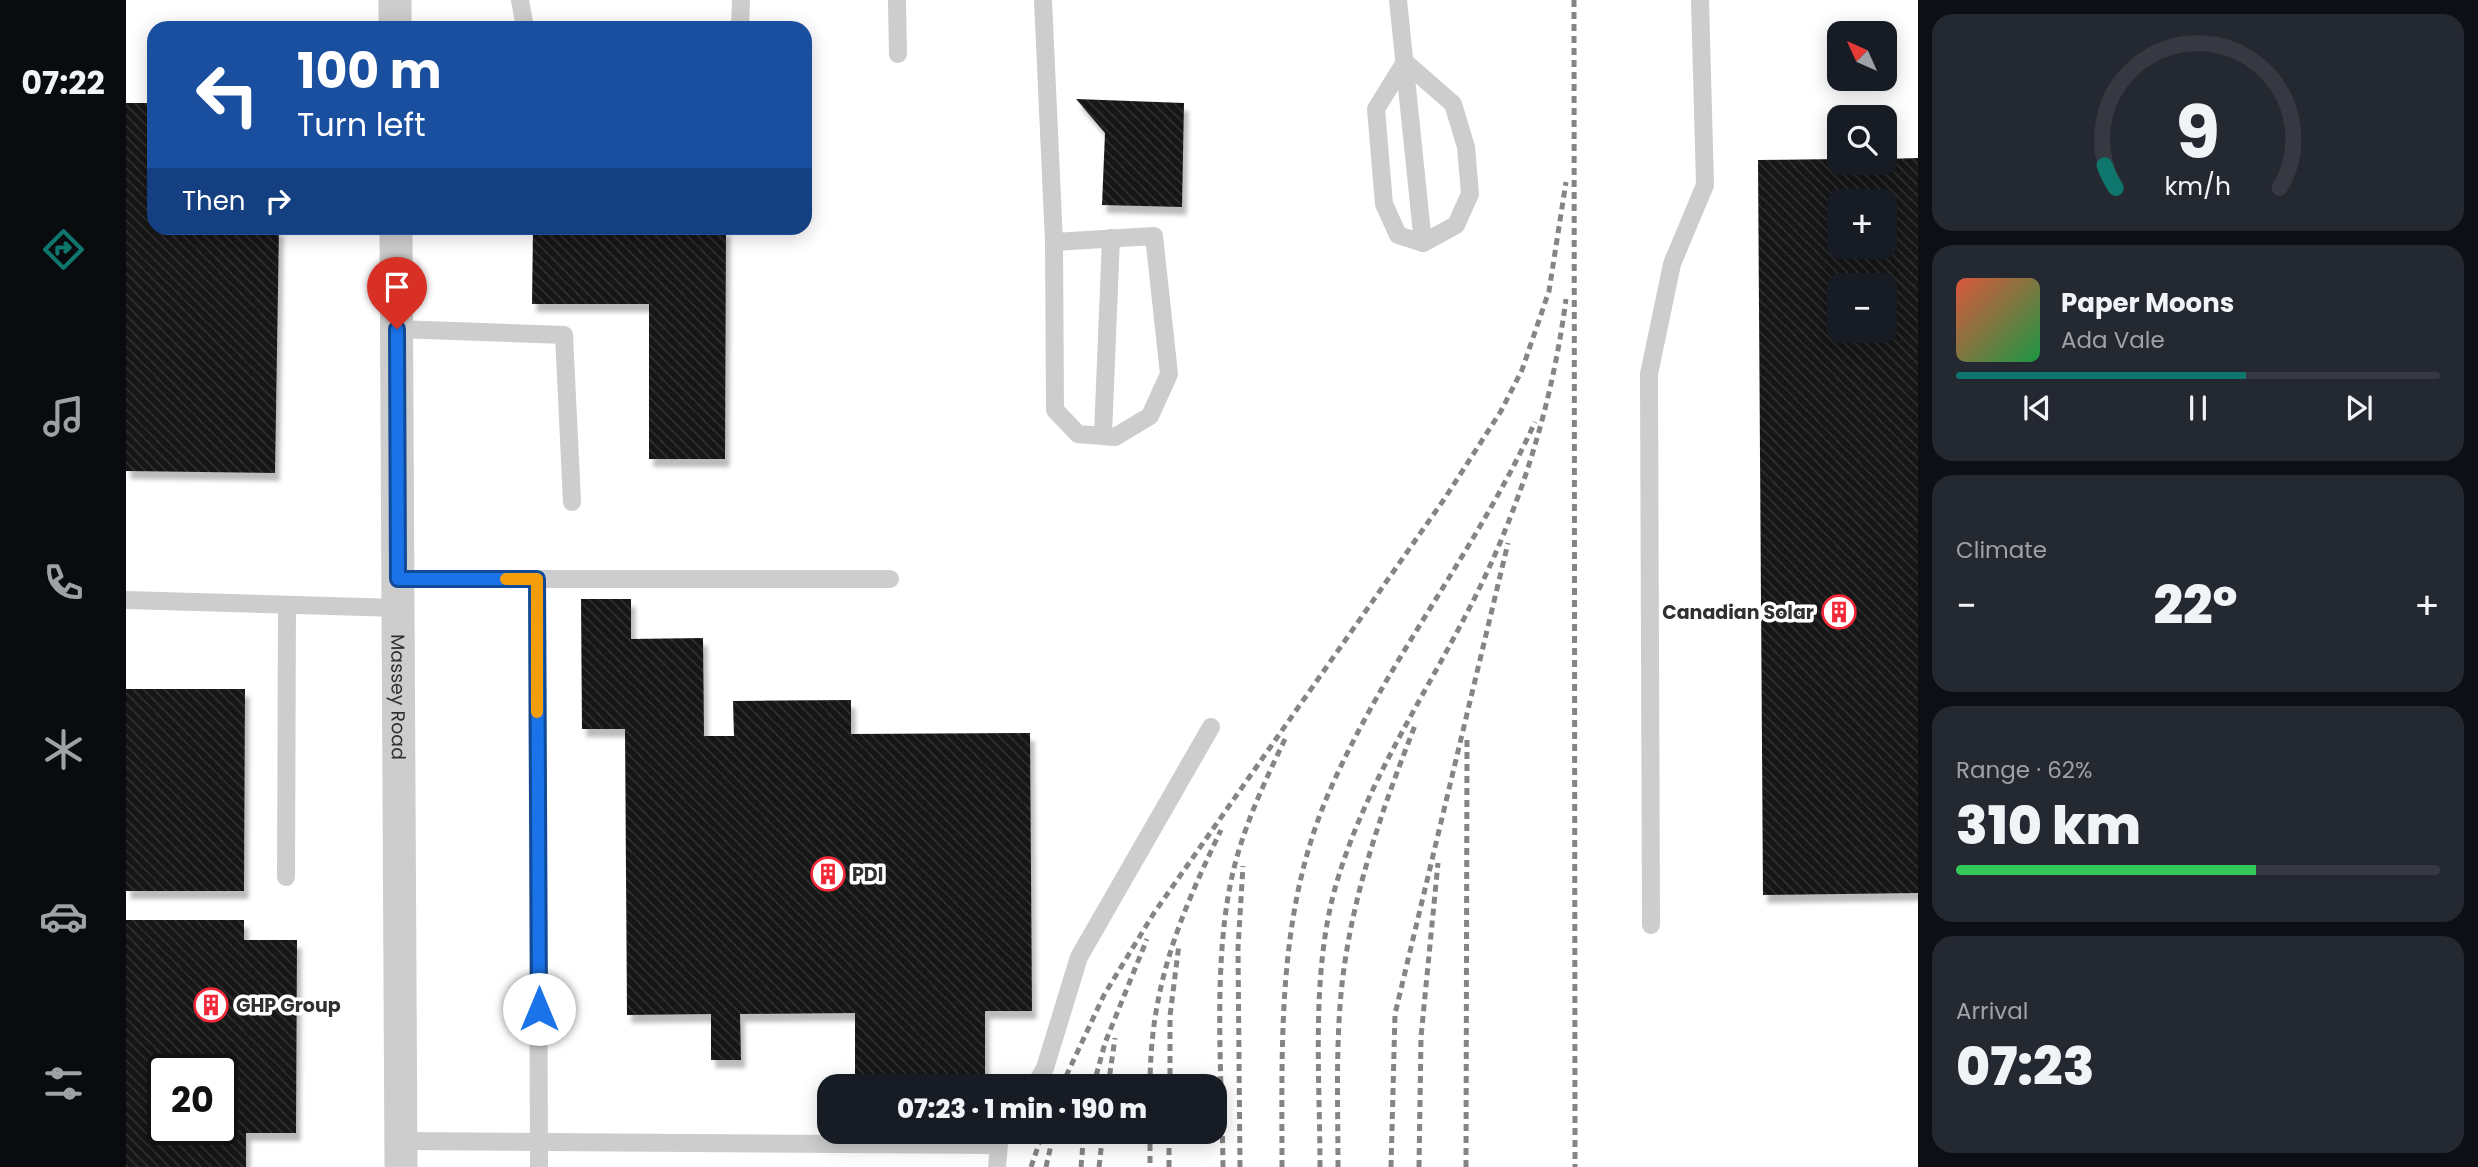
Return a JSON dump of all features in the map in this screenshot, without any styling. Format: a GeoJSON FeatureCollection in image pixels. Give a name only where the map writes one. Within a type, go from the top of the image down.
{"type":"FeatureCollection","features":[{"type":"Feature","properties":{"kind":"street"},"geometry":{"type":"LineString","coordinates":[[395,0],[395,21]]}},
{"type":"Feature","properties":{"kind":"street","name":"Massey Road"},"geometry":{"type":"LineString","coordinates":[[396,235],[401,1154]]}},
{"type":"Feature","properties":{"kind":"lane"},"geometry":{"type":"LineString","coordinates":[[520,0],[524,21]]}},
{"type":"Feature","properties":{"kind":"lane"},"geometry":{"type":"LineString","coordinates":[[740,21],[741,0]]}},
{"type":"Feature","properties":{"kind":"lane"},"geometry":{"type":"LineString","coordinates":[[897,0],[898,54]]}},
{"type":"Feature","properties":{"kind":"lane"},"geometry":{"type":"LineString","coordinates":[[1043,0],[1054,242],[1055,410],[1078,435],[1115,437],[1150,416],[1168,374],[1154,236],[1054,242]]}},
{"type":"Feature","properties":{"kind":"lane"},"geometry":{"type":"LineString","coordinates":[[1398,0],[1423,243]]}},
{"type":"Feature","properties":{"kind":"lane"},"geometry":{"type":"LineString","coordinates":[[1651,925],[1649,374],[1672,264],[1705,185],[1700,0]]}},
{"type":"Feature","properties":{"kind":"lane"},"geometry":{"type":"LineString","coordinates":[[1405,62],[1453,104],[1466,146],[1470,194],[1456,225],[1423,243],[1398,235],[1384,204],[1376,109],[1405,62]]}},
{"type":"Feature","properties":{"kind":"lane"},"geometry":{"type":"LineString","coordinates":[[1103,435],[1111,238]]}},
{"type":"Feature","properties":{"kind":"lane"},"geometry":{"type":"LineString","coordinates":[[397,329],[564,335],[572,502]]}},
{"type":"Feature","properties":{"kind":"lane"},"geometry":{"type":"LineString","coordinates":[[537,579],[539,1167]]}},
{"type":"Feature","properties":{"kind":"lane"},"geometry":{"type":"LineString","coordinates":[[126,600],[287,605],[537,579],[890,579]]}},
{"type":"Feature","properties":{"kind":"lane"},"geometry":{"type":"LineString","coordinates":[[286,877],[287,605]]}},
{"type":"Feature","properties":{"kind":"lane"},"geometry":{"type":"LineString","coordinates":[[1042,1074],[1079,957],[1211,727]]}},
{"type":"Feature","properties":{"kind":"lane"},"geometry":{"type":"LineString","coordinates":[[401,1154],[539,1141],[817,1140]]}},
{"type":"Feature","properties":{"kind":"lane"},"geometry":{"type":"LineString","coordinates":[[997,1167],[1002,1144]]}},
{"type":"Feature","properties":{"kind":"building"},"geometry":{"type":"Polygon","coordinates":[[[1076,99],[1184,103],[1182,207],[1102,205],[1105,133],[1076,99]]]}},
{"type":"Feature","properties":{"kind":"building"},"geometry":{"type":"Polygon","coordinates":[[[126,103],[147,103],[147,235],[279,235],[275,473],[126,471],[126,103]]]}},
{"type":"Feature","properties":{"kind":"building","name":"Canadian Solar"},"geometry":{"type":"Polygon","coordinates":[[[1918,158],[1918,893],[1763,895],[1758,160],[1827,159],[1827,175],[1897,175],[1897,159],[1918,158]]]}},
{"type":"Feature","properties":{"kind":"building"},"geometry":{"type":"Polygon","coordinates":[[[533,235],[726,235],[725,459],[649,459],[649,304],[532,304],[533,235]]]}},
{"type":"Feature","properties":{"kind":"building","name":"PDI"},"geometry":{"type":"Polygon","coordinates":[[[581,599],[631,599],[631,639],[703,638],[704,736],[734,736],[733,701],[851,700],[851,734],[1030,733],[1032,1011],[985,1011],[985,1074],[855,1074],[855,1013],[740,1014],[741,1060],[711,1060],[711,1014],[627,1015],[625,729],[582,729],[581,599]]]}},
{"type":"Feature","properties":{"kind":"building"},"geometry":{"type":"Polygon","coordinates":[[[126,689],[245,689],[244,891],[126,891],[126,689]]]}},
{"type":"Feature","properties":{"kind":"building","name":"GHP Group"},"geometry":{"type":"Polygon","coordinates":[[[126,920],[244,920],[244,940],[297,940],[296,1133],[246,1133],[246,1167],[126,1167],[126,920]]]}},
{"type":"Feature","properties":{"kind":"railway"},"geometry":{"type":"LineString","coordinates":[[1574,0],[1575,1167]]}},
{"type":"Feature","properties":{"kind":"railway"},"geometry":{"type":"LineString","coordinates":[[1067,1074],[1104,995],[1154,913],[1445,498],[1501,411],[1522,370],[1549,291],[1566,182]]}},
{"type":"Feature","properties":{"kind":"railway"},"geometry":{"type":"LineString","coordinates":[[1320,1167],[1319,994],[1322,959],[1334,892],[1347,851],[1380,774],[1461,625],[1510,518],[1545,410],[1566,299]]}},
{"type":"Feature","properties":{"kind":"railway"},"geometry":{"type":"LineString","coordinates":[[1282,1167],[1286,979],[1299,887],[1311,842],[1327,797],[1375,701],[1485,517],[1535,422]]}},
{"type":"Feature","properties":{"kind":"railway"},"geometry":{"type":"LineString","coordinates":[[1391,1167],[1395,1014],[1508,543]]}},
{"type":"Feature","properties":{"kind":"railway"},"geometry":{"type":"LineString","coordinates":[[1338,1167],[1340,1006],[1350,934],[1367,862],[1416,723]]}},
{"type":"Feature","properties":{"kind":"railway"},"geometry":{"type":"LineString","coordinates":[[1223,1167],[1220,990],[1225,919],[1234,867],[1246,829],[1286,737]]}},
{"type":"Feature","properties":{"kind":"railway"},"geometry":{"type":"LineString","coordinates":[[1466,1167],[1467,740]]}},
{"type":"Feature","properties":{"kind":"railway"},"geometry":{"type":"LineString","coordinates":[[1150,1074],[1155,1017],[1161,985],[1180,924],[1221,830]]}},
{"type":"Feature","properties":{"kind":"railway"},"geometry":{"type":"LineString","coordinates":[[1419,1167],[1421,1037],[1438,863]]}},
{"type":"Feature","properties":{"kind":"railway"},"geometry":{"type":"LineString","coordinates":[[1240,1167],[1238,948],[1243,866]]}},
{"type":"Feature","properties":{"kind":"railway"},"geometry":{"type":"LineString","coordinates":[[1097,1074],[1105,1043],[1147,939]]}},
{"type":"Feature","properties":{"kind":"railway"},"geometry":{"type":"LineString","coordinates":[[1170,1074],[1170,1016],[1179,944]]}},
{"type":"Feature","properties":{"kind":"railway"},"geometry":{"type":"LineString","coordinates":[[1110,1074],[1115,1038]]}},
{"type":"Feature","properties":{"kind":"railway"},"geometry":{"type":"LineString","coordinates":[[1031,1167],[1039,1144]]}},
{"type":"Feature","properties":{"kind":"railway"},"geometry":{"type":"LineString","coordinates":[[1046,1167],[1051,1144]]}},
{"type":"Feature","properties":{"kind":"railway"},"geometry":{"type":"LineString","coordinates":[[1081,1167],[1083,1144]]}},
{"type":"Feature","properties":{"kind":"railway"},"geometry":{"type":"LineString","coordinates":[[1099,1167],[1102,1144]]}},
{"type":"Feature","properties":{"kind":"railway"},"geometry":{"type":"LineString","coordinates":[[1150,1144],[1150,1167]]}},
{"type":"Feature","properties":{"kind":"railway"},"geometry":{"type":"LineString","coordinates":[[1169,1144],[1169,1167]]}},
{"type":"Feature","properties":{"kind":"slow traffic"},"geometry":{"type":"LineString","coordinates":[[506,579],[537,579],[537,712]]}},
{"type":"Feature","properties":{"kind":"place","name":"Canadian Solar"},"geometry":{"type":"Point","coordinates":[1839,612]}},
{"type":"Feature","properties":{"kind":"place","name":"PDI"},"geometry":{"type":"Point","coordinates":[828,874]}},
{"type":"Feature","properties":{"kind":"place","name":"GHP Group"},"geometry":{"type":"Point","coordinates":[211,1005]}},
{"type":"Feature","properties":{"kind":"route"},"geometry":{"type":"LineString","coordinates":[[397,329],[398,579],[537,579],[539,1009]]}}]}
